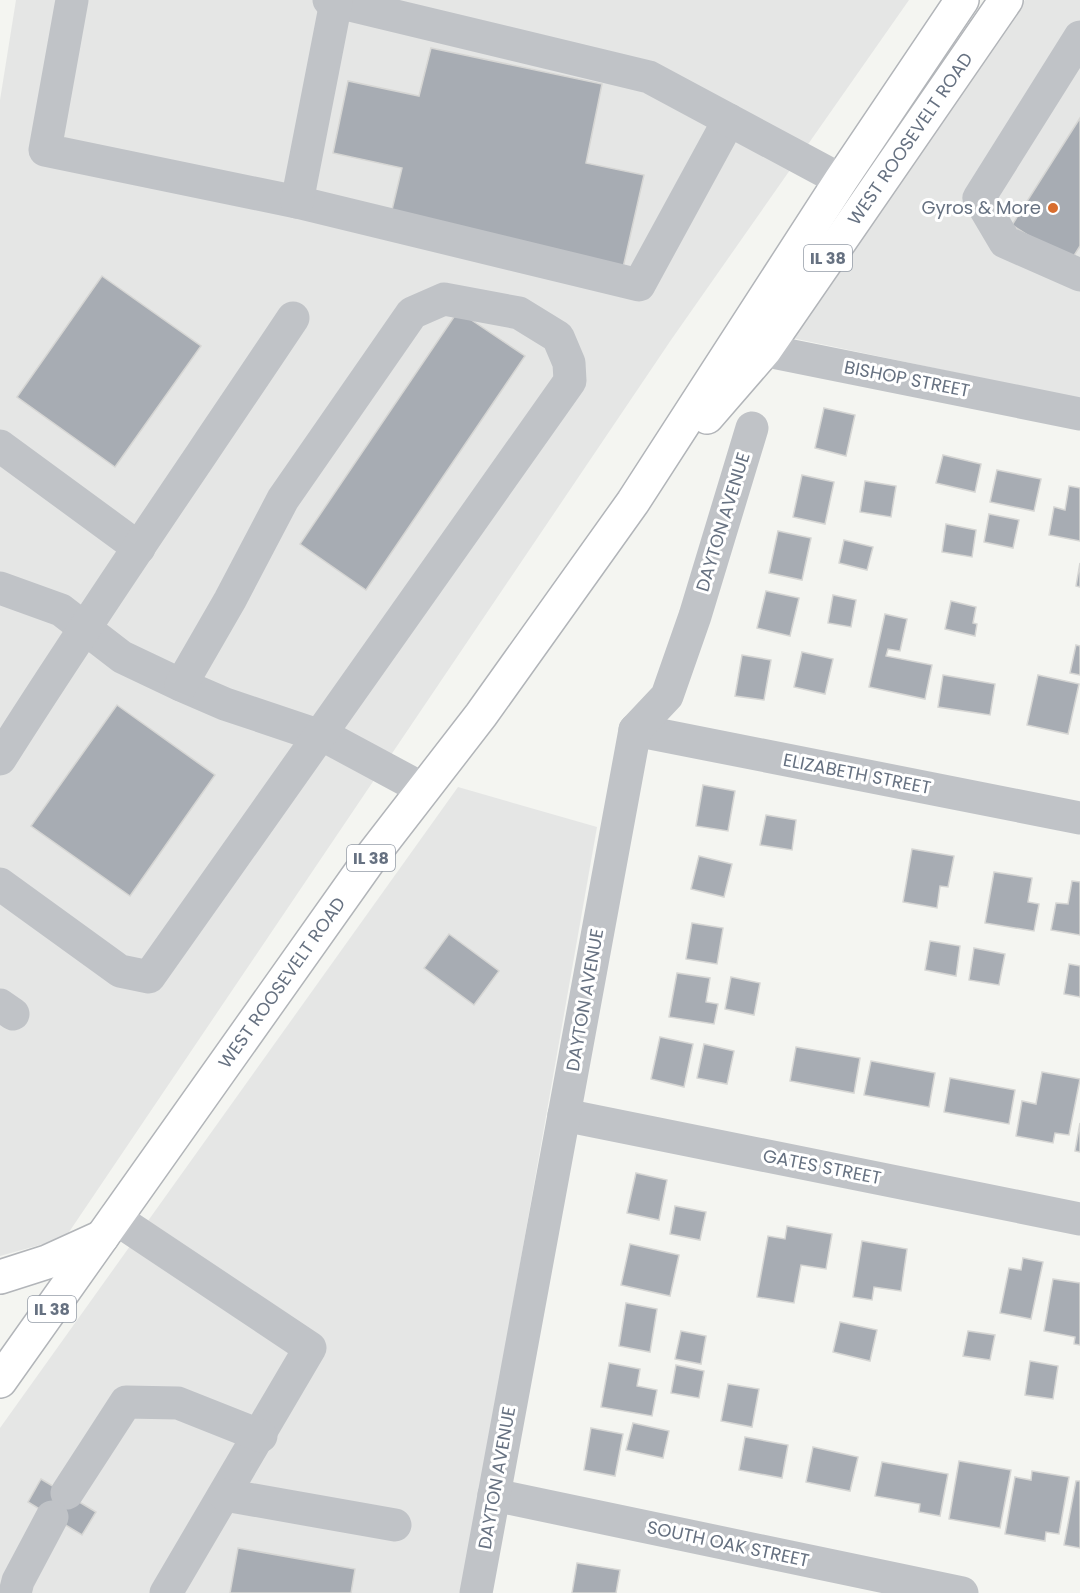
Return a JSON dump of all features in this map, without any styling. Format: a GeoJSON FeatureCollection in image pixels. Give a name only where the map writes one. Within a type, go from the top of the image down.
{"type":"FeatureCollection","features":[{"type":"Feature","properties":{"kind":"main road","name":"WEST ROOSEVELT ROAD"},"geometry":{"type":"LineString","coordinates":[[749,347],[841,180],[962,0]]}},
{"type":"Feature","properties":{"kind":"main road","name":"WEST ROOSEVELT ROAD"},"geometry":{"type":"LineString","coordinates":[[0,1381],[372,856],[481,715],[633,502],[1006,0]]}},
{"type":"Feature","properties":{"kind":"main road"},"geometry":{"type":"LineString","coordinates":[[0,1277],[47,1262],[109,1227]]}},
{"type":"Feature","properties":{"kind":"street"},"geometry":{"type":"LineString","coordinates":[[72,0],[45,150],[297,202],[639,285],[729,120]]}},
{"type":"Feature","properties":{"kind":"street"},"geometry":{"type":"LineString","coordinates":[[297,202],[332,1],[649,77],[841,180]]}},
{"type":"Feature","properties":{"kind":"street"},"geometry":{"type":"LineString","coordinates":[[1080,38],[979,198],[1005,242],[1080,275]]}},
{"type":"Feature","properties":{"kind":"street"},"geometry":{"type":"LineString","coordinates":[[0,884],[120,971],[149,977],[570,381],[569,363],[558,337],[519,313],[444,299],[411,313],[283,499],[230,600],[181,685]]}},
{"type":"Feature","properties":{"kind":"street"},"geometry":{"type":"LineString","coordinates":[[0,759],[84,626],[293,318]]}},
{"type":"Feature","properties":{"kind":"street","name":"BISHOP STREET"},"geometry":{"type":"LineString","coordinates":[[749,347],[1080,414]]}},
{"type":"Feature","properties":{"kind":"street","name":"DAYTON AVENUE"},"geometry":{"type":"LineString","coordinates":[[476,1593],[635,730],[667,696],[695,616],[752,428]]}},
{"type":"Feature","properties":{"kind":"street"},"geometry":{"type":"LineString","coordinates":[[0,446],[139,548]]}},
{"type":"Feature","properties":{"kind":"street"},"geometry":{"type":"LineString","coordinates":[[0,588],[61,610],[122,657],[225,704],[319,734],[423,789]]}},
{"type":"Feature","properties":{"kind":"street","name":"ELIZABETH STREET"},"geometry":{"type":"LineString","coordinates":[[635,730],[1080,818]]}},
{"type":"Feature","properties":{"kind":"street","name":"GATES STREET"},"geometry":{"type":"LineString","coordinates":[[564,1115],[1080,1219]]}},
{"type":"Feature","properties":{"kind":"street"},"geometry":{"type":"LineString","coordinates":[[109,1227],[310,1348],[261,1436],[166,1593]]}},
{"type":"Feature","properties":{"kind":"street"},"geometry":{"type":"LineString","coordinates":[[15,1593],[18,1581],[59,1505],[126,1402],[178,1403],[261,1436]]}},
{"type":"Feature","properties":{"kind":"street"},"geometry":{"type":"LineString","coordinates":[[225,1495],[395,1525]]}},
{"type":"Feature","properties":{"kind":"street","name":"SOUTH OAK STREET"},"geometry":{"type":"LineString","coordinates":[[494,1495],[962,1593]]}},
{"type":"Feature","properties":{"kind":"shaded area"},"geometry":{"type":"Polygon","coordinates":[[[16,0],[909,0],[671,340],[65,1238],[0,1256],[0,100],[16,0]]]}},
{"type":"Feature","properties":{"kind":"shaded area"},"geometry":{"type":"Polygon","coordinates":[[[1025,0],[1080,0],[1080,399],[792,338],[1025,0]]]}},
{"type":"Feature","properties":{"kind":"shaded area"},"geometry":{"type":"Polygon","coordinates":[[[458,787],[597,827],[462,1593],[0,1593],[0,1428],[458,787]]]}},
{"type":"Feature","properties":{"kind":"building"},"geometry":{"type":"Polygon","coordinates":[[[431,48],[602,84],[586,163],[644,175],[622,272],[391,214],[402,168],[333,153],[348,81],[419,96],[431,48]]]}},
{"type":"Feature","properties":{"kind":"building"},"geometry":{"type":"Polygon","coordinates":[[[1080,118],[1080,246],[1070,262],[1012,225],[1080,118]]]}},
{"type":"Feature","properties":{"kind":"building"},"geometry":{"type":"Polygon","coordinates":[[[102,276],[201,346],[115,467],[17,397],[102,276]]]}},
{"type":"Feature","properties":{"kind":"building"},"geometry":{"type":"Polygon","coordinates":[[[458,311],[525,356],[366,590],[300,544],[458,311]]]}},
{"type":"Feature","properties":{"kind":"building"},"geometry":{"type":"Polygon","coordinates":[[[824,408],[855,415],[846,456],[815,448],[824,408]]]}},
{"type":"Feature","properties":{"kind":"building"},"geometry":{"type":"Polygon","coordinates":[[[943,455],[981,464],[975,492],[936,483],[943,455]]]}},
{"type":"Feature","properties":{"kind":"building"},"geometry":{"type":"Polygon","coordinates":[[[997,470],[1041,479],[1034,511],[990,502],[997,470]]]}},
{"type":"Feature","properties":{"kind":"building"},"geometry":{"type":"Polygon","coordinates":[[[802,475],[834,482],[825,524],[793,517],[802,475]]]}},
{"type":"Feature","properties":{"kind":"building"},"geometry":{"type":"Polygon","coordinates":[[[865,481],[896,486],[891,517],[860,512],[865,481]]]}},
{"type":"Feature","properties":{"kind":"building"},"geometry":{"type":"Polygon","coordinates":[[[1069,486],[1080,488],[1080,541],[1049,535],[1054,507],[1065,510],[1069,486]]]}},
{"type":"Feature","properties":{"kind":"building"},"geometry":{"type":"Polygon","coordinates":[[[989,514],[1019,520],[1013,548],[984,542],[989,514]]]}},
{"type":"Feature","properties":{"kind":"building"},"geometry":{"type":"Polygon","coordinates":[[[946,524],[976,530],[972,557],[942,552],[946,524]]]}},
{"type":"Feature","properties":{"kind":"building"},"geometry":{"type":"Polygon","coordinates":[[[778,531],[811,538],[802,580],[769,573],[778,531]]]}},
{"type":"Feature","properties":{"kind":"building"},"geometry":{"type":"Polygon","coordinates":[[[844,540],[873,547],[867,570],[839,563],[844,540]]]}},
{"type":"Feature","properties":{"kind":"building"},"geometry":{"type":"Polygon","coordinates":[[[1080,563],[1080,587],[1076,586],[1080,563]]]}},
{"type":"Feature","properties":{"kind":"building"},"geometry":{"type":"Polygon","coordinates":[[[766,591],[799,598],[790,636],[757,628],[766,591]]]}},
{"type":"Feature","properties":{"kind":"building"},"geometry":{"type":"Polygon","coordinates":[[[833,595],[856,600],[851,627],[828,623],[833,595]]]}},
{"type":"Feature","properties":{"kind":"building"},"geometry":{"type":"Polygon","coordinates":[[[951,601],[976,607],[973,623],[977,624],[975,636],[945,629],[951,601]]]}},
{"type":"Feature","properties":{"kind":"building"},"geometry":{"type":"Polygon","coordinates":[[[885,614],[907,619],[900,651],[888,649],[886,656],[932,665],[925,699],[869,687],[885,614]]]}},
{"type":"Feature","properties":{"kind":"building"},"geometry":{"type":"Polygon","coordinates":[[[1076,645],[1080,646],[1080,675],[1070,673],[1076,645]]]}},
{"type":"Feature","properties":{"kind":"building"},"geometry":{"type":"Polygon","coordinates":[[[802,652],[833,659],[825,694],[794,687],[802,652]]]}},
{"type":"Feature","properties":{"kind":"building"},"geometry":{"type":"Polygon","coordinates":[[[742,655],[771,660],[764,700],[735,696],[742,655]]]}},
{"type":"Feature","properties":{"kind":"building"},"geometry":{"type":"Polygon","coordinates":[[[943,675],[995,684],[990,715],[938,707],[943,675]]]}},
{"type":"Feature","properties":{"kind":"building"},"geometry":{"type":"Polygon","coordinates":[[[1038,675],[1079,684],[1068,734],[1027,725],[1038,675]]]}},
{"type":"Feature","properties":{"kind":"building"},"geometry":{"type":"Polygon","coordinates":[[[117,705],[215,775],[130,896],[31,826],[117,705]]]}},
{"type":"Feature","properties":{"kind":"building"},"geometry":{"type":"Polygon","coordinates":[[[703,785],[735,791],[728,831],[696,826],[703,785]]]}},
{"type":"Feature","properties":{"kind":"building"},"geometry":{"type":"Polygon","coordinates":[[[766,815],[796,820],[792,850],[760,845],[766,815]]]}},
{"type":"Feature","properties":{"kind":"building"},"geometry":{"type":"Polygon","coordinates":[[[912,849],[954,856],[948,887],[940,886],[937,908],[903,902],[912,849]]]}},
{"type":"Feature","properties":{"kind":"building"},"geometry":{"type":"Polygon","coordinates":[[[699,856],[732,864],[724,897],[691,889],[699,856]]]}},
{"type":"Feature","properties":{"kind":"building"},"geometry":{"type":"Polygon","coordinates":[[[994,872],[1032,878],[1028,902],[1039,904],[1034,931],[985,923],[994,872]]]}},
{"type":"Feature","properties":{"kind":"building"},"geometry":{"type":"Polygon","coordinates":[[[1072,881],[1080,882],[1080,935],[1051,930],[1056,903],[1068,904],[1072,881]]]}},
{"type":"Feature","properties":{"kind":"building"},"geometry":{"type":"Polygon","coordinates":[[[692,923],[723,928],[717,964],[686,959],[692,923]]]}},
{"type":"Feature","properties":{"kind":"building"},"geometry":{"type":"Polygon","coordinates":[[[449,934],[499,971],[474,1005],[424,968],[449,934]]]}},
{"type":"Feature","properties":{"kind":"building"},"geometry":{"type":"Polygon","coordinates":[[[930,941],[960,946],[956,976],[925,970],[930,941]]]}},
{"type":"Feature","properties":{"kind":"building"},"geometry":{"type":"Polygon","coordinates":[[[974,948],[1005,954],[999,985],[969,980],[974,948]]]}},
{"type":"Feature","properties":{"kind":"building"},"geometry":{"type":"Polygon","coordinates":[[[1069,964],[1080,966],[1080,997],[1064,994],[1069,964]]]}},
{"type":"Feature","properties":{"kind":"building"},"geometry":{"type":"Polygon","coordinates":[[[677,973],[710,978],[706,1002],[718,1004],[714,1024],[669,1017],[677,973]]]}},
{"type":"Feature","properties":{"kind":"building"},"geometry":{"type":"Polygon","coordinates":[[[731,977],[760,983],[754,1015],[725,1009],[731,977]]]}},
{"type":"Feature","properties":{"kind":"building"},"geometry":{"type":"Polygon","coordinates":[[[660,1037],[693,1044],[684,1087],[651,1079],[660,1037]]]}},
{"type":"Feature","properties":{"kind":"building"},"geometry":{"type":"Polygon","coordinates":[[[704,1044],[734,1051],[727,1084],[697,1078],[704,1044]]]}},
{"type":"Feature","properties":{"kind":"building"},"geometry":{"type":"Polygon","coordinates":[[[796,1047],[860,1058],[854,1093],[790,1081],[796,1047]]]}},
{"type":"Feature","properties":{"kind":"building"},"geometry":{"type":"Polygon","coordinates":[[[871,1061],[935,1073],[929,1107],[864,1095],[871,1061]]]}},
{"type":"Feature","properties":{"kind":"building"},"geometry":{"type":"Polygon","coordinates":[[[1042,1072],[1080,1079],[1069,1135],[1055,1133],[1053,1143],[1016,1136],[1022,1101],[1036,1104],[1042,1072]]]}},
{"type":"Feature","properties":{"kind":"building"},"geometry":{"type":"Polygon","coordinates":[[[950,1078],[1015,1090],[1009,1124],[944,1112],[950,1078]]]}},
{"type":"Feature","properties":{"kind":"building"},"geometry":{"type":"Polygon","coordinates":[[[1080,1123],[1080,1152],[1075,1151],[1080,1123]]]}},
{"type":"Feature","properties":{"kind":"building"},"geometry":{"type":"Polygon","coordinates":[[[636,1173],[667,1180],[659,1220],[627,1213],[636,1173]]]}},
{"type":"Feature","properties":{"kind":"building"},"geometry":{"type":"Polygon","coordinates":[[[675,1206],[706,1212],[700,1240],[670,1234],[675,1206]]]}},
{"type":"Feature","properties":{"kind":"building"},"geometry":{"type":"Polygon","coordinates":[[[787,1226],[832,1234],[826,1269],[801,1265],[794,1303],[757,1297],[768,1236],[785,1239],[787,1226]]]}},
{"type":"Feature","properties":{"kind":"building"},"geometry":{"type":"Polygon","coordinates":[[[862,1241],[907,1249],[901,1291],[874,1287],[872,1300],[853,1297],[862,1241]]]}},
{"type":"Feature","properties":{"kind":"building"},"geometry":{"type":"Polygon","coordinates":[[[630,1244],[679,1255],[670,1296],[621,1285],[630,1244]]]}},
{"type":"Feature","properties":{"kind":"building"},"geometry":{"type":"Polygon","coordinates":[[[1023,1258],[1043,1262],[1031,1319],[1000,1313],[1009,1268],[1021,1270],[1023,1258]]]}},
{"type":"Feature","properties":{"kind":"building"},"geometry":{"type":"Polygon","coordinates":[[[1053,1279],[1080,1283],[1080,1345],[1074,1344],[1075,1337],[1044,1331],[1053,1279]]]}},
{"type":"Feature","properties":{"kind":"building"},"geometry":{"type":"Polygon","coordinates":[[[626,1303],[657,1309],[650,1352],[619,1346],[626,1303]]]}},
{"type":"Feature","properties":{"kind":"building"},"geometry":{"type":"Polygon","coordinates":[[[840,1322],[877,1330],[870,1361],[833,1352],[840,1322]]]}},
{"type":"Feature","properties":{"kind":"building"},"geometry":{"type":"Polygon","coordinates":[[[681,1331],[706,1336],[701,1364],[675,1359],[681,1331]]]}},
{"type":"Feature","properties":{"kind":"building"},"geometry":{"type":"Polygon","coordinates":[[[968,1331],[995,1335],[990,1360],[963,1356],[968,1331]]]}},
{"type":"Feature","properties":{"kind":"building"},"geometry":{"type":"Polygon","coordinates":[[[1030,1361],[1058,1366],[1053,1399],[1025,1395],[1030,1361]]]}},
{"type":"Feature","properties":{"kind":"building"},"geometry":{"type":"Polygon","coordinates":[[[609,1363],[640,1369],[637,1386],[657,1390],[652,1416],[601,1407],[609,1363]]]}},
{"type":"Feature","properties":{"kind":"building"},"geometry":{"type":"Polygon","coordinates":[[[676,1365],[704,1371],[699,1398],[671,1393],[676,1365]]]}},
{"type":"Feature","properties":{"kind":"building"},"geometry":{"type":"Polygon","coordinates":[[[728,1384],[759,1389],[752,1427],[721,1421],[728,1384]]]}},
{"type":"Feature","properties":{"kind":"building"},"geometry":{"type":"Polygon","coordinates":[[[633,1423],[669,1431],[663,1458],[626,1450],[633,1423]]]}},
{"type":"Feature","properties":{"kind":"building"},"geometry":{"type":"Polygon","coordinates":[[[591,1428],[623,1434],[615,1476],[584,1470],[591,1428]]]}},
{"type":"Feature","properties":{"kind":"building"},"geometry":{"type":"Polygon","coordinates":[[[745,1437],[788,1445],[782,1478],[739,1470],[745,1437]]]}},
{"type":"Feature","properties":{"kind":"building"},"geometry":{"type":"Polygon","coordinates":[[[813,1447],[858,1457],[850,1491],[806,1482],[813,1447]]]}},
{"type":"Feature","properties":{"kind":"building"},"geometry":{"type":"Polygon","coordinates":[[[959,1461],[1011,1470],[1000,1528],[949,1519],[959,1461]]]}},
{"type":"Feature","properties":{"kind":"building"},"geometry":{"type":"Polygon","coordinates":[[[882,1462],[948,1474],[940,1516],[919,1512],[920,1504],[875,1496],[882,1462]]]}},
{"type":"Feature","properties":{"kind":"building"},"geometry":{"type":"Polygon","coordinates":[[[1032,1471],[1069,1477],[1059,1534],[1046,1532],[1045,1541],[1005,1534],[1015,1477],[1031,1480],[1032,1471]]]}},
{"type":"Feature","properties":{"kind":"building"},"geometry":{"type":"Polygon","coordinates":[[[41,1479],[96,1512],[82,1535],[28,1502],[41,1479]]]}},
{"type":"Feature","properties":{"kind":"building"},"geometry":{"type":"Polygon","coordinates":[[[1076,1481],[1080,1481],[1080,1548],[1064,1545],[1076,1481]]]}},
{"type":"Feature","properties":{"kind":"building"},"geometry":{"type":"Polygon","coordinates":[[[238,1548],[355,1569],[351,1593],[230,1593],[238,1548]]]}},
{"type":"Feature","properties":{"kind":"building"},"geometry":{"type":"Polygon","coordinates":[[[577,1563],[620,1570],[616,1593],[572,1593],[577,1563]]]}},
{"type":"Feature","properties":{"kind":"place","name":"Gyros & More"},"geometry":{"type":"Point","coordinates":[1053,208]}}]}
